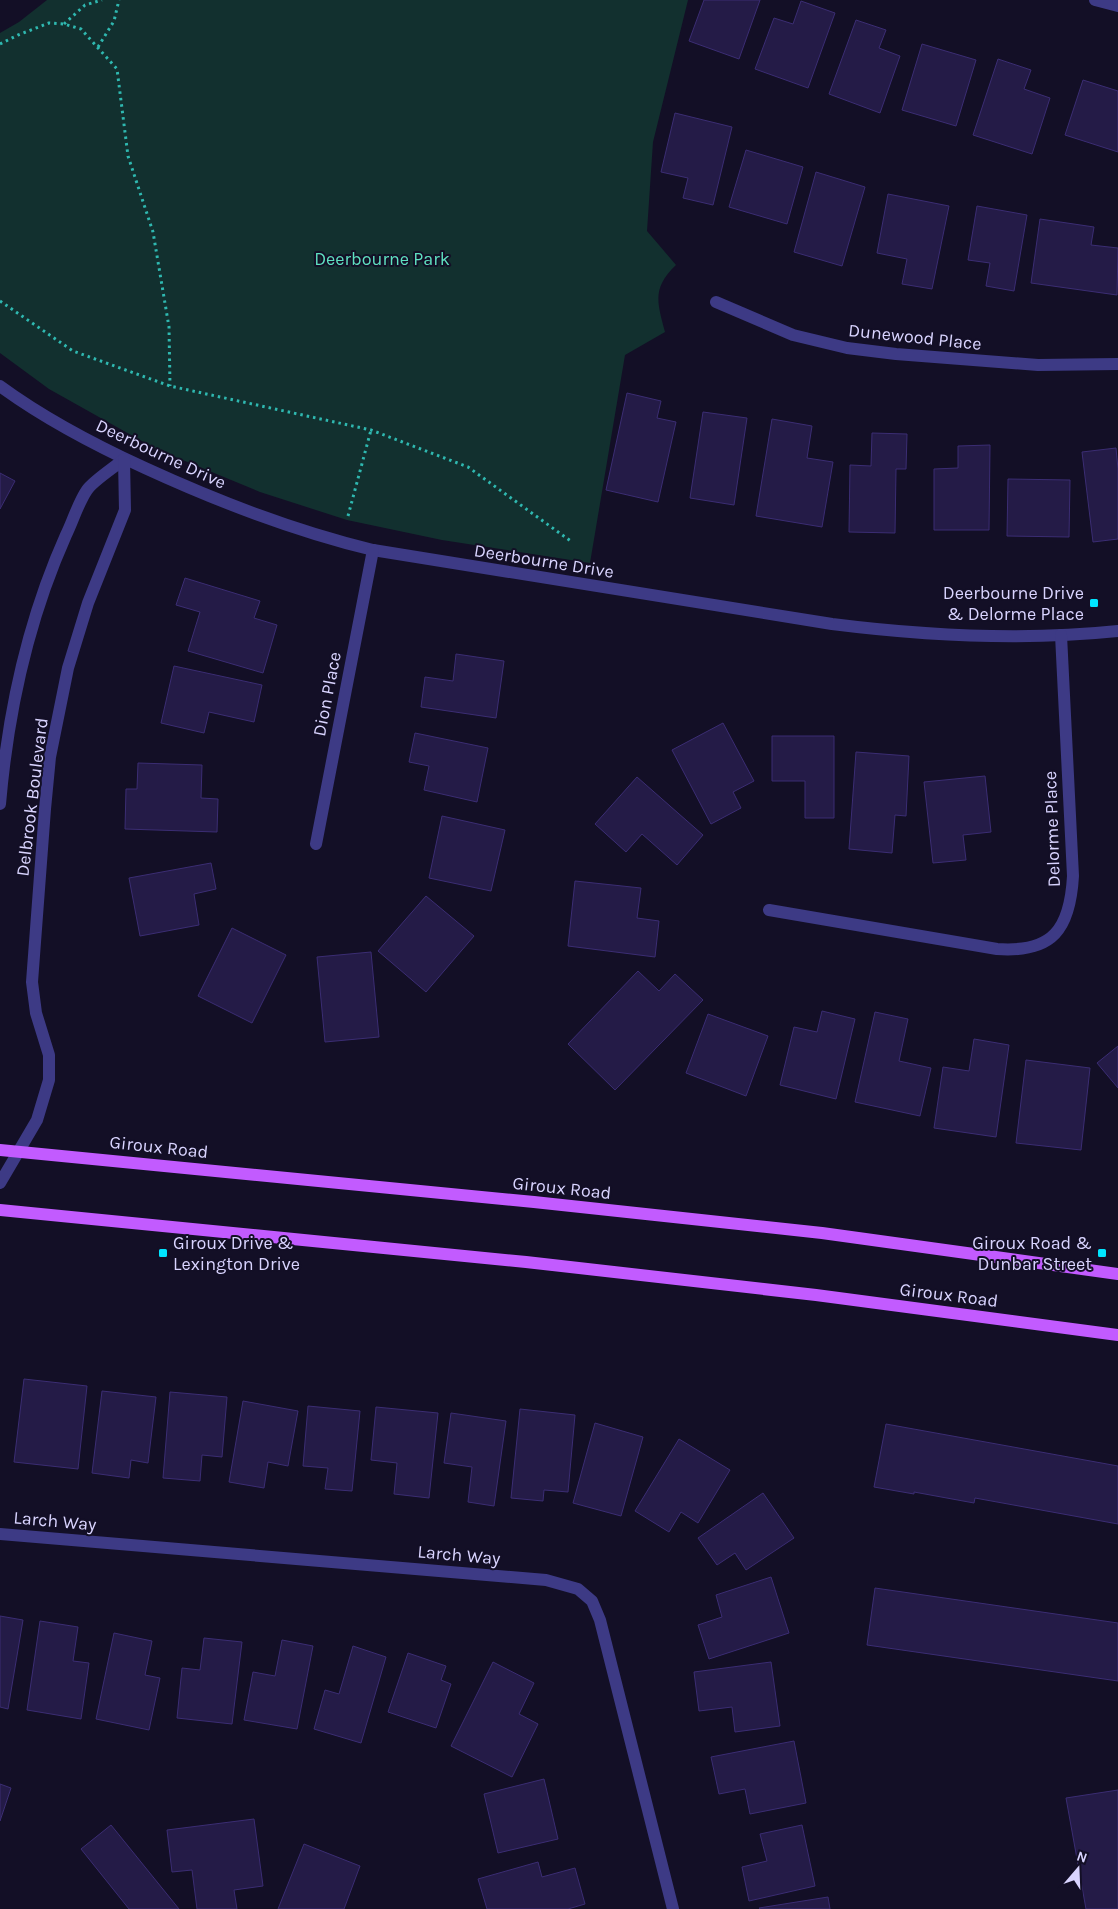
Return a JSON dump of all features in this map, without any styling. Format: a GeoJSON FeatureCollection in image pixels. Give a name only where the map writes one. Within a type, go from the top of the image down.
{"type":"FeatureCollection","features":[{"type":"Feature","properties":{"kind":"main road","name":"Giroux Road"},"geometry":{"type":"LineString","coordinates":[[0,1150],[812,1232],[1118,1274]]}},
{"type":"Feature","properties":{"kind":"main road","name":"Giroux Road"},"geometry":{"type":"LineString","coordinates":[[0,1210],[545,1264],[816,1295],[1118,1335]]}},
{"type":"Feature","properties":{"kind":"street"},"geometry":{"type":"LineString","coordinates":[[1095,0],[1118,6]]}},
{"type":"Feature","properties":{"kind":"street","name":"Dunewood Place"},"geometry":{"type":"LineString","coordinates":[[716,302],[793,335],[847,348],[896,354],[1038,365],[1118,364]]}},
{"type":"Feature","properties":{"kind":"street","name":"Deerbourne Drive"},"geometry":{"type":"LineString","coordinates":[[0,386],[65,428],[124,459],[233,507],[338,542],[373,550],[832,624],[940,635],[988,637],[1118,632]]}},
{"type":"Feature","properties":{"kind":"street","name":"Delbrook Boulevard"},"geometry":{"type":"LineString","coordinates":[[0,804],[7,740],[15,698],[38,609],[57,557],[87,490],[124,459]]}},
{"type":"Feature","properties":{"kind":"street","name":"Delbrook Boulevard"},"geometry":{"type":"LineString","coordinates":[[0,1183],[37,1120],[49,1080],[49,1055],[36,1012],[32,982],[50,757],[71,659],[88,603],[125,510],[124,459]]}},
{"type":"Feature","properties":{"kind":"street","name":"Dion Place"},"geometry":{"type":"LineString","coordinates":[[316,844],[373,550]]}},
{"type":"Feature","properties":{"kind":"street","name":"Delorme Place"},"geometry":{"type":"LineString","coordinates":[[769,910],[997,949],[1012,950],[1032,947],[1044,943],[1054,936],[1063,922],[1069,907],[1073,876],[1061,635]]}},
{"type":"Feature","properties":{"kind":"street","name":"Larch Way"},"geometry":{"type":"LineString","coordinates":[[0,1534],[546,1580],[578,1589],[592,1602],[600,1620],[673,1909]]}},
{"type":"Feature","properties":{"kind":"path"},"geometry":{"type":"LineString","coordinates":[[64,24],[85,5],[102,0]]}},
{"type":"Feature","properties":{"kind":"path"},"geometry":{"type":"LineString","coordinates":[[98,47],[114,21],[119,0]]}},
{"type":"Feature","properties":{"kind":"path"},"geometry":{"type":"LineString","coordinates":[[0,44],[49,23],[64,24],[81,29],[117,68],[128,156],[153,232],[169,327],[170,386]]}},
{"type":"Feature","properties":{"kind":"path"},"geometry":{"type":"LineString","coordinates":[[0,301],[73,351],[170,386],[371,430],[468,467],[572,542]]}},
{"type":"Feature","properties":{"kind":"path"},"geometry":{"type":"LineString","coordinates":[[348,516],[371,430]]}},
{"type":"Feature","properties":{"kind":"green space","name":"Deerbourne Park"},"geometry":{"type":"Polygon","coordinates":[[[47,0],[688,0],[653,142],[647,231],[676,265],[668,273],[660,288],[659,304],[665,332],[625,355],[590,563],[442,540],[347,520],[260,492],[156,449],[49,389],[0,353],[0,33],[19,22],[47,0]]]}},
{"type":"Feature","properties":{"kind":"building"},"geometry":{"type":"Polygon","coordinates":[[[704,0],[760,0],[739,59],[689,41],[704,0]]]}},
{"type":"Feature","properties":{"kind":"building"},"geometry":{"type":"Polygon","coordinates":[[[801,1],[835,13],[808,88],[755,69],[774,18],[793,24],[801,1]]]}},
{"type":"Feature","properties":{"kind":"building"},"geometry":{"type":"Polygon","coordinates":[[[856,20],[886,30],[879,48],[900,56],[880,113],[829,94],[856,20]]]}},
{"type":"Feature","properties":{"kind":"building"},"geometry":{"type":"Polygon","coordinates":[[[922,44],[976,60],[956,126],[902,110],[922,44]]]}},
{"type":"Feature","properties":{"kind":"building"},"geometry":{"type":"Polygon","coordinates":[[[998,59],[1031,70],[1024,89],[1050,98],[1032,154],[973,135],[998,59]]]}},
{"type":"Feature","properties":{"kind":"building"},"geometry":{"type":"Polygon","coordinates":[[[1083,80],[1118,91],[1118,152],[1065,135],[1083,80]]]}},
{"type":"Feature","properties":{"kind":"building"},"geometry":{"type":"Polygon","coordinates":[[[675,113],[732,127],[713,205],[683,198],[688,178],[661,172],[675,113]]]}},
{"type":"Feature","properties":{"kind":"building"},"geometry":{"type":"Polygon","coordinates":[[[746,150],[803,167],[787,224],[729,207],[746,150]]]}},
{"type":"Feature","properties":{"kind":"building"},"geometry":{"type":"Polygon","coordinates":[[[816,172],[865,187],[842,266],[794,252],[816,172]]]}},
{"type":"Feature","properties":{"kind":"building"},"geometry":{"type":"Polygon","coordinates":[[[888,194],[949,206],[932,289],[902,284],[907,259],[877,253],[888,194]]]}},
{"type":"Feature","properties":{"kind":"building"},"geometry":{"type":"Polygon","coordinates":[[[977,206],[1027,215],[1014,291],[986,286],[990,263],[968,260],[977,206]]]}},
{"type":"Feature","properties":{"kind":"building"},"geometry":{"type":"Polygon","coordinates":[[[1040,219],[1094,227],[1091,245],[1118,248],[1117,295],[1031,283],[1040,219]]]}},
{"type":"Feature","properties":{"kind":"building"},"geometry":{"type":"Polygon","coordinates":[[[627,393],[661,401],[657,418],[676,422],[658,502],[606,490],[627,393]]]}},
{"type":"Feature","properties":{"kind":"building"},"geometry":{"type":"Polygon","coordinates":[[[703,412],[747,418],[734,505],[690,498],[703,412]]]}},
{"type":"Feature","properties":{"kind":"building"},"geometry":{"type":"Polygon","coordinates":[[[772,419],[812,426],[807,458],[833,462],[822,527],[756,516],[772,419]]]}},
{"type":"Feature","properties":{"kind":"building"},"geometry":{"type":"Polygon","coordinates":[[[872,433],[907,434],[906,469],[896,469],[895,533],[849,532],[850,465],[871,466],[872,433]]]}},
{"type":"Feature","properties":{"kind":"building"},"geometry":{"type":"Polygon","coordinates":[[[990,445],[989,530],[934,530],[934,469],[958,468],[958,446],[990,445]]]}},
{"type":"Feature","properties":{"kind":"building"},"geometry":{"type":"Polygon","coordinates":[[[1116,448],[1118,469],[1118,539],[1093,542],[1082,452],[1116,448]]]}},
{"type":"Feature","properties":{"kind":"building"},"geometry":{"type":"Polygon","coordinates":[[[0,473],[15,481],[0,509],[0,473]]]}},
{"type":"Feature","properties":{"kind":"building"},"geometry":{"type":"Polygon","coordinates":[[[1008,479],[1070,480],[1069,537],[1007,536],[1008,479]]]}},
{"type":"Feature","properties":{"kind":"building"},"geometry":{"type":"Polygon","coordinates":[[[185,578],[260,601],[254,618],[277,625],[263,673],[188,651],[200,612],[176,605],[185,578]]]}},
{"type":"Feature","properties":{"kind":"building"},"geometry":{"type":"Polygon","coordinates":[[[456,654],[504,661],[496,718],[421,707],[425,677],[453,681],[456,654]]]}},
{"type":"Feature","properties":{"kind":"building"},"geometry":{"type":"Polygon","coordinates":[[[174,666],[262,685],[254,722],[209,712],[204,733],[161,723],[174,666]]]}},
{"type":"Feature","properties":{"kind":"building"},"geometry":{"type":"Polygon","coordinates":[[[723,723],[754,781],[733,792],[741,808],[711,824],[672,750],[723,723]]]}},
{"type":"Feature","properties":{"kind":"building"},"geometry":{"type":"Polygon","coordinates":[[[415,733],[488,748],[477,802],[424,790],[429,766],[409,762],[415,733]]]}},
{"type":"Feature","properties":{"kind":"building"},"geometry":{"type":"Polygon","coordinates":[[[772,736],[834,736],[834,818],[805,818],[805,781],[772,781],[772,736]]]}},
{"type":"Feature","properties":{"kind":"building"},"geometry":{"type":"Polygon","coordinates":[[[856,752],[909,756],[906,816],[895,815],[892,853],[849,849],[856,752]]]}},
{"type":"Feature","properties":{"kind":"building"},"geometry":{"type":"Polygon","coordinates":[[[138,763],[202,765],[201,798],[218,799],[217,832],[125,829],[126,789],[137,789],[138,763]]]}},
{"type":"Feature","properties":{"kind":"building"},"geometry":{"type":"Polygon","coordinates":[[[985,776],[991,832],[963,835],[966,860],[933,863],[924,782],[985,776]]]}},
{"type":"Feature","properties":{"kind":"building"},"geometry":{"type":"Polygon","coordinates":[[[637,777],[703,835],[677,865],[642,834],[626,852],[595,824],[637,777]]]}},
{"type":"Feature","properties":{"kind":"building"},"geometry":{"type":"Polygon","coordinates":[[[442,816],[505,830],[491,891],[429,878],[442,816]]]}},
{"type":"Feature","properties":{"kind":"building"},"geometry":{"type":"Polygon","coordinates":[[[211,863],[216,889],[194,894],[199,925],[140,936],[129,878],[211,863]]]}},
{"type":"Feature","properties":{"kind":"building"},"geometry":{"type":"Polygon","coordinates":[[[575,881],[641,888],[637,918],[659,921],[655,957],[568,946],[575,881]]]}},
{"type":"Feature","properties":{"kind":"building"},"geometry":{"type":"Polygon","coordinates":[[[426,896],[474,936],[426,992],[378,951],[426,896]]]}},
{"type":"Feature","properties":{"kind":"building"},"geometry":{"type":"Polygon","coordinates":[[[232,928],[286,955],[252,1023],[198,996],[232,928]]]}},
{"type":"Feature","properties":{"kind":"building"},"geometry":{"type":"Polygon","coordinates":[[[371,952],[379,1037],[325,1042],[317,957],[371,952]]]}},
{"type":"Feature","properties":{"kind":"building"},"geometry":{"type":"Polygon","coordinates":[[[638,971],[659,991],[675,974],[703,1000],[615,1090],[568,1044],[638,971]]]}},
{"type":"Feature","properties":{"kind":"building"},"geometry":{"type":"Polygon","coordinates":[[[822,1011],[855,1019],[836,1099],[780,1085],[794,1027],[817,1032],[822,1011]]]}},
{"type":"Feature","properties":{"kind":"building"},"geometry":{"type":"Polygon","coordinates":[[[875,1012],[908,1019],[899,1061],[931,1068],[920,1116],[855,1102],[875,1012]]]}},
{"type":"Feature","properties":{"kind":"building"},"geometry":{"type":"Polygon","coordinates":[[[708,1014],[768,1036],[746,1096],[686,1073],[708,1014]]]}},
{"type":"Feature","properties":{"kind":"building"},"geometry":{"type":"Polygon","coordinates":[[[974,1039],[1009,1045],[996,1137],[934,1128],[943,1067],[969,1071],[974,1039]]]}},
{"type":"Feature","properties":{"kind":"building"},"geometry":{"type":"Polygon","coordinates":[[[1118,1046],[1118,1088],[1097,1063],[1118,1046]]]}},
{"type":"Feature","properties":{"kind":"building"},"geometry":{"type":"Polygon","coordinates":[[[1026,1060],[1090,1068],[1081,1150],[1016,1143],[1026,1060]]]}},
{"type":"Feature","properties":{"kind":"building"},"geometry":{"type":"Polygon","coordinates":[[[24,1379],[87,1386],[78,1469],[14,1462],[24,1379]]]}},
{"type":"Feature","properties":{"kind":"building"},"geometry":{"type":"Polygon","coordinates":[[[102,1391],[156,1397],[148,1463],[131,1460],[129,1478],[92,1473],[102,1391]]]}},
{"type":"Feature","properties":{"kind":"building"},"geometry":{"type":"Polygon","coordinates":[[[170,1392],[227,1397],[222,1457],[202,1455],[200,1481],[163,1478],[170,1392]]]}},
{"type":"Feature","properties":{"kind":"building"},"geometry":{"type":"Polygon","coordinates":[[[243,1401],[298,1411],[288,1466],[268,1462],[264,1488],[229,1482],[243,1401]]]}},
{"type":"Feature","properties":{"kind":"building"},"geometry":{"type":"Polygon","coordinates":[[[308,1406],[360,1411],[352,1491],[325,1489],[328,1468],[303,1466],[308,1406]]]}},
{"type":"Feature","properties":{"kind":"building"},"geometry":{"type":"Polygon","coordinates":[[[376,1407],[438,1413],[429,1498],[394,1494],[397,1463],[371,1460],[376,1407]]]}},
{"type":"Feature","properties":{"kind":"building"},"geometry":{"type":"Polygon","coordinates":[[[520,1409],[575,1415],[568,1492],[544,1490],[543,1501],[511,1498],[520,1409]]]}},
{"type":"Feature","properties":{"kind":"building"},"geometry":{"type":"Polygon","coordinates":[[[451,1413],[506,1421],[494,1506],[468,1502],[472,1467],[444,1463],[451,1413]]]}},
{"type":"Feature","properties":{"kind":"building"},"geometry":{"type":"Polygon","coordinates":[[[595,1423],[643,1437],[621,1516],[573,1503],[595,1423]]]}},
{"type":"Feature","properties":{"kind":"building"},"geometry":{"type":"Polygon","coordinates":[[[886,1424],[1118,1466],[1118,1524],[975,1498],[974,1503],[874,1487],[886,1424]]]}},
{"type":"Feature","properties":{"kind":"building"},"geometry":{"type":"Polygon","coordinates":[[[679,1439],[730,1470],[698,1523],[681,1512],[669,1532],[635,1511],[679,1439]]]}},
{"type":"Feature","properties":{"kind":"building"},"geometry":{"type":"Polygon","coordinates":[[[763,1493],[794,1538],[746,1570],[735,1553],[717,1565],[698,1538],[763,1493]]]}},
{"type":"Feature","properties":{"kind":"building"},"geometry":{"type":"Polygon","coordinates":[[[771,1577],[789,1633],[709,1659],[698,1625],[722,1617],[716,1595],[771,1577]]]}},
{"type":"Feature","properties":{"kind":"building"},"geometry":{"type":"Polygon","coordinates":[[[875,1588],[1118,1623],[1118,1681],[867,1645],[875,1588]]]}},
{"type":"Feature","properties":{"kind":"building"},"geometry":{"type":"Polygon","coordinates":[[[0,1616],[23,1620],[8,1709],[0,1707],[0,1616]]]}},
{"type":"Feature","properties":{"kind":"building"},"geometry":{"type":"Polygon","coordinates":[[[40,1621],[78,1627],[73,1661],[89,1663],[81,1719],[27,1710],[40,1621]]]}},
{"type":"Feature","properties":{"kind":"building"},"geometry":{"type":"Polygon","coordinates":[[[114,1633],[152,1641],[145,1675],[160,1678],[149,1730],[96,1719],[114,1633]]]}},
{"type":"Feature","properties":{"kind":"building"},"geometry":{"type":"Polygon","coordinates":[[[204,1638],[242,1642],[232,1724],[177,1718],[182,1668],[200,1670],[204,1638]]]}},
{"type":"Feature","properties":{"kind":"building"},"geometry":{"type":"Polygon","coordinates":[[[282,1640],[313,1646],[297,1729],[244,1720],[253,1672],[275,1676],[282,1640]]]}},
{"type":"Feature","properties":{"kind":"building"},"geometry":{"type":"Polygon","coordinates":[[[353,1646],[386,1657],[361,1743],[314,1729],[325,1690],[339,1694],[353,1646]]]}},
{"type":"Feature","properties":{"kind":"building"},"geometry":{"type":"Polygon","coordinates":[[[408,1653],[446,1666],[441,1680],[451,1684],[436,1728],[388,1712],[408,1653]]]}},
{"type":"Feature","properties":{"kind":"building"},"geometry":{"type":"Polygon","coordinates":[[[493,1662],[534,1683],[519,1714],[538,1724],[512,1777],[451,1746],[493,1662]]]}},
{"type":"Feature","properties":{"kind":"building"},"geometry":{"type":"Polygon","coordinates":[[[771,1662],[780,1726],[735,1732],[732,1707],[699,1711],[694,1672],[771,1662]]]}},
{"type":"Feature","properties":{"kind":"building"},"geometry":{"type":"Polygon","coordinates":[[[794,1741],[806,1803],[750,1814],[745,1789],[719,1794],[711,1757],[794,1741]]]}},
{"type":"Feature","properties":{"kind":"building"},"geometry":{"type":"Polygon","coordinates":[[[544,1779],[558,1839],[498,1853],[484,1794],[544,1779]]]}},
{"type":"Feature","properties":{"kind":"building"},"geometry":{"type":"Polygon","coordinates":[[[0,1784],[11,1788],[0,1821],[0,1784]]]}},
{"type":"Feature","properties":{"kind":"building"},"geometry":{"type":"Polygon","coordinates":[[[1118,1790],[1118,1909],[1086,1909],[1066,1798],[1118,1790]]]}},
{"type":"Feature","properties":{"kind":"building"},"geometry":{"type":"Polygon","coordinates":[[[254,1819],[263,1886],[234,1890],[237,1909],[197,1909],[192,1870],[172,1872],[167,1830],[254,1819]]]}},
{"type":"Feature","properties":{"kind":"building"},"geometry":{"type":"Polygon","coordinates":[[[111,1825],[179,1909],[129,1909],[81,1849],[111,1825]]]}},
{"type":"Feature","properties":{"kind":"building"},"geometry":{"type":"Polygon","coordinates":[[[802,1825],[815,1886],[749,1901],[742,1867],[767,1861],[760,1834],[802,1825]]]}},
{"type":"Feature","properties":{"kind":"building"},"geometry":{"type":"Polygon","coordinates":[[[304,1844],[360,1866],[344,1909],[278,1909],[304,1844]]]}},
{"type":"Feature","properties":{"kind":"building"},"geometry":{"type":"Polygon","coordinates":[[[538,1862],[542,1877],[575,1868],[585,1904],[568,1909],[487,1909],[478,1879],[538,1862]]]}},
{"type":"Feature","properties":{"kind":"building"},"geometry":{"type":"Polygon","coordinates":[[[828,1897],[830,1909],[759,1908],[828,1897]]]}},
{"type":"Feature","properties":{"kind":"place","name":"Deerbourne Drive & Delorme Place"},"geometry":{"type":"Point","coordinates":[1094,603]}},
{"type":"Feature","properties":{"kind":"place","name":"Giroux Drive & Lexington Drive"},"geometry":{"type":"Point","coordinates":[163,1253]}},
{"type":"Feature","properties":{"kind":"place","name":"Giroux Road & Dunbar Street"},"geometry":{"type":"Point","coordinates":[1102,1253]}}]}
